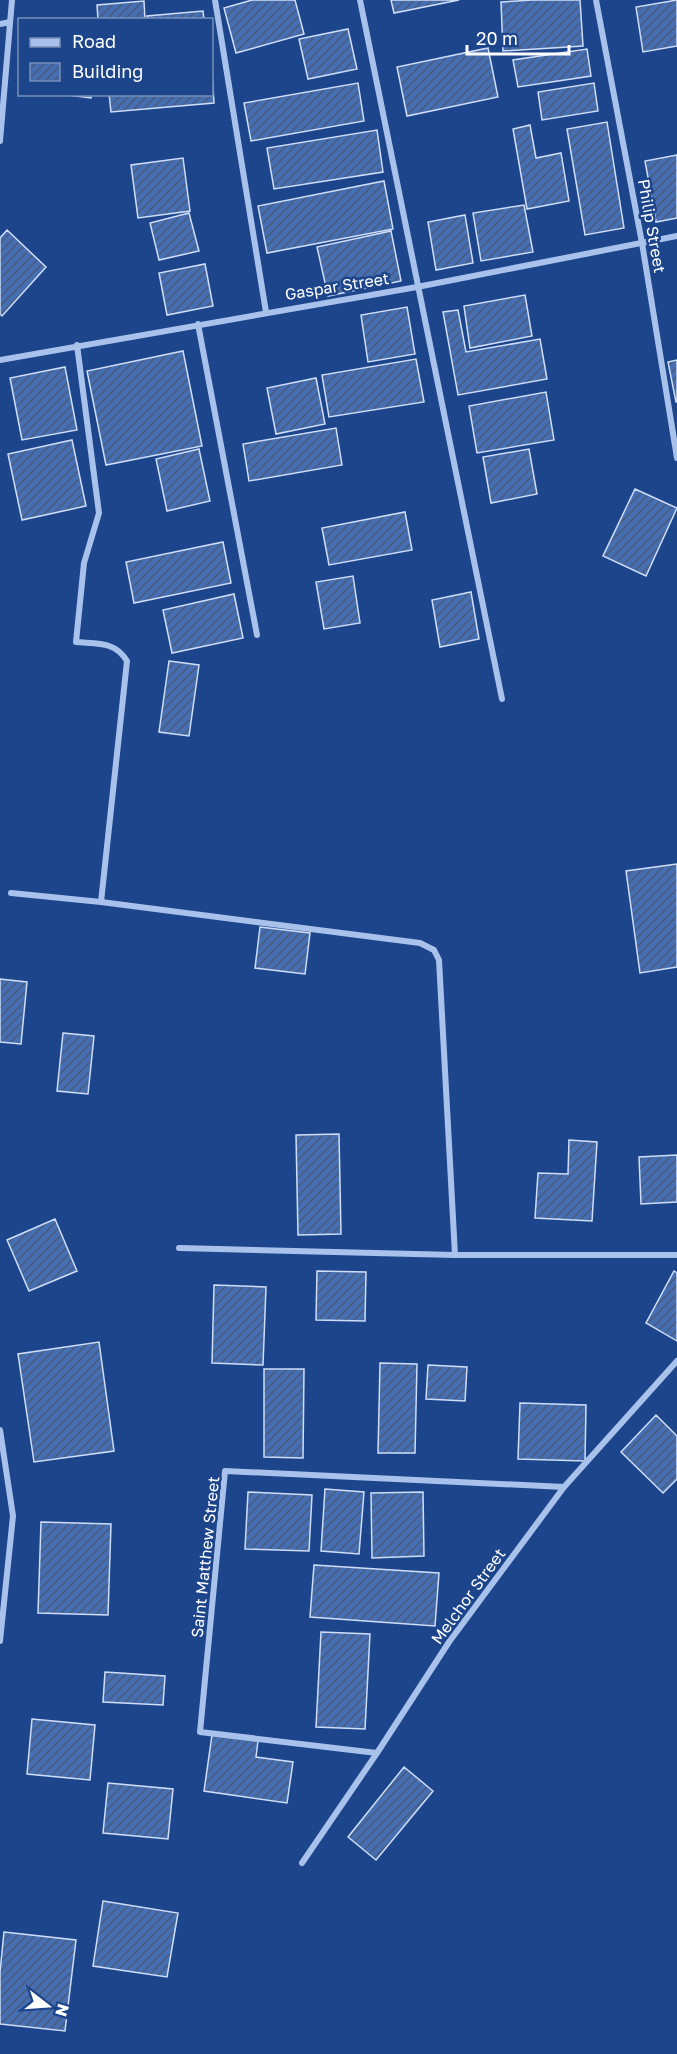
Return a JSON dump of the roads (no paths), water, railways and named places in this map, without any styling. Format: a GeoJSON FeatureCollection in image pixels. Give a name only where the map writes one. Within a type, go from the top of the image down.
{"type":"FeatureCollection","features":[{"type":"Feature","properties":{"kind":"street"},"geometry":{"type":"LineString","coordinates":[[0,141],[12,0]]}},
{"type":"Feature","properties":{"kind":"street"},"geometry":{"type":"LineString","coordinates":[[215,0],[266,312]]}},
{"type":"Feature","properties":{"kind":"street"},"geometry":{"type":"LineString","coordinates":[[360,0],[502,699]]}},
{"type":"Feature","properties":{"kind":"street","name":"Philip Street"},"geometry":{"type":"LineString","coordinates":[[596,0],[642,243],[677,458]]}},
{"type":"Feature","properties":{"kind":"street"},"geometry":{"type":"LineString","coordinates":[[0,24],[10,22]]}},
{"type":"Feature","properties":{"kind":"street","name":"Gaspar Street"},"geometry":{"type":"LineString","coordinates":[[0,360],[417,286],[677,236]]}},
{"type":"Feature","properties":{"kind":"street"},"geometry":{"type":"LineString","coordinates":[[198,324],[257,635]]}},
{"type":"Feature","properties":{"kind":"street"},"geometry":{"type":"LineString","coordinates":[[77,345],[99,513],[84,563],[76,642],[105,644],[120,650],[127,661],[101,903]]}},
{"type":"Feature","properties":{"kind":"street"},"geometry":{"type":"LineString","coordinates":[[10,893],[420,943],[434,950],[439,960],[455,1255]]}},
{"type":"Feature","properties":{"kind":"street"},"geometry":{"type":"LineString","coordinates":[[179,1248],[455,1255],[677,1256]]}},
{"type":"Feature","properties":{"kind":"street","name":"Melchor Street"},"geometry":{"type":"LineString","coordinates":[[302,1863],[449,1642],[564,1487],[677,1361]]}},
{"type":"Feature","properties":{"kind":"street"},"geometry":{"type":"LineString","coordinates":[[0,1430],[13,1516],[0,1641]]}},
{"type":"Feature","properties":{"kind":"street","name":"Saint Matthew Street"},"geometry":{"type":"LineString","coordinates":[[377,1753],[200,1732],[225,1471],[564,1487]]}}]}
